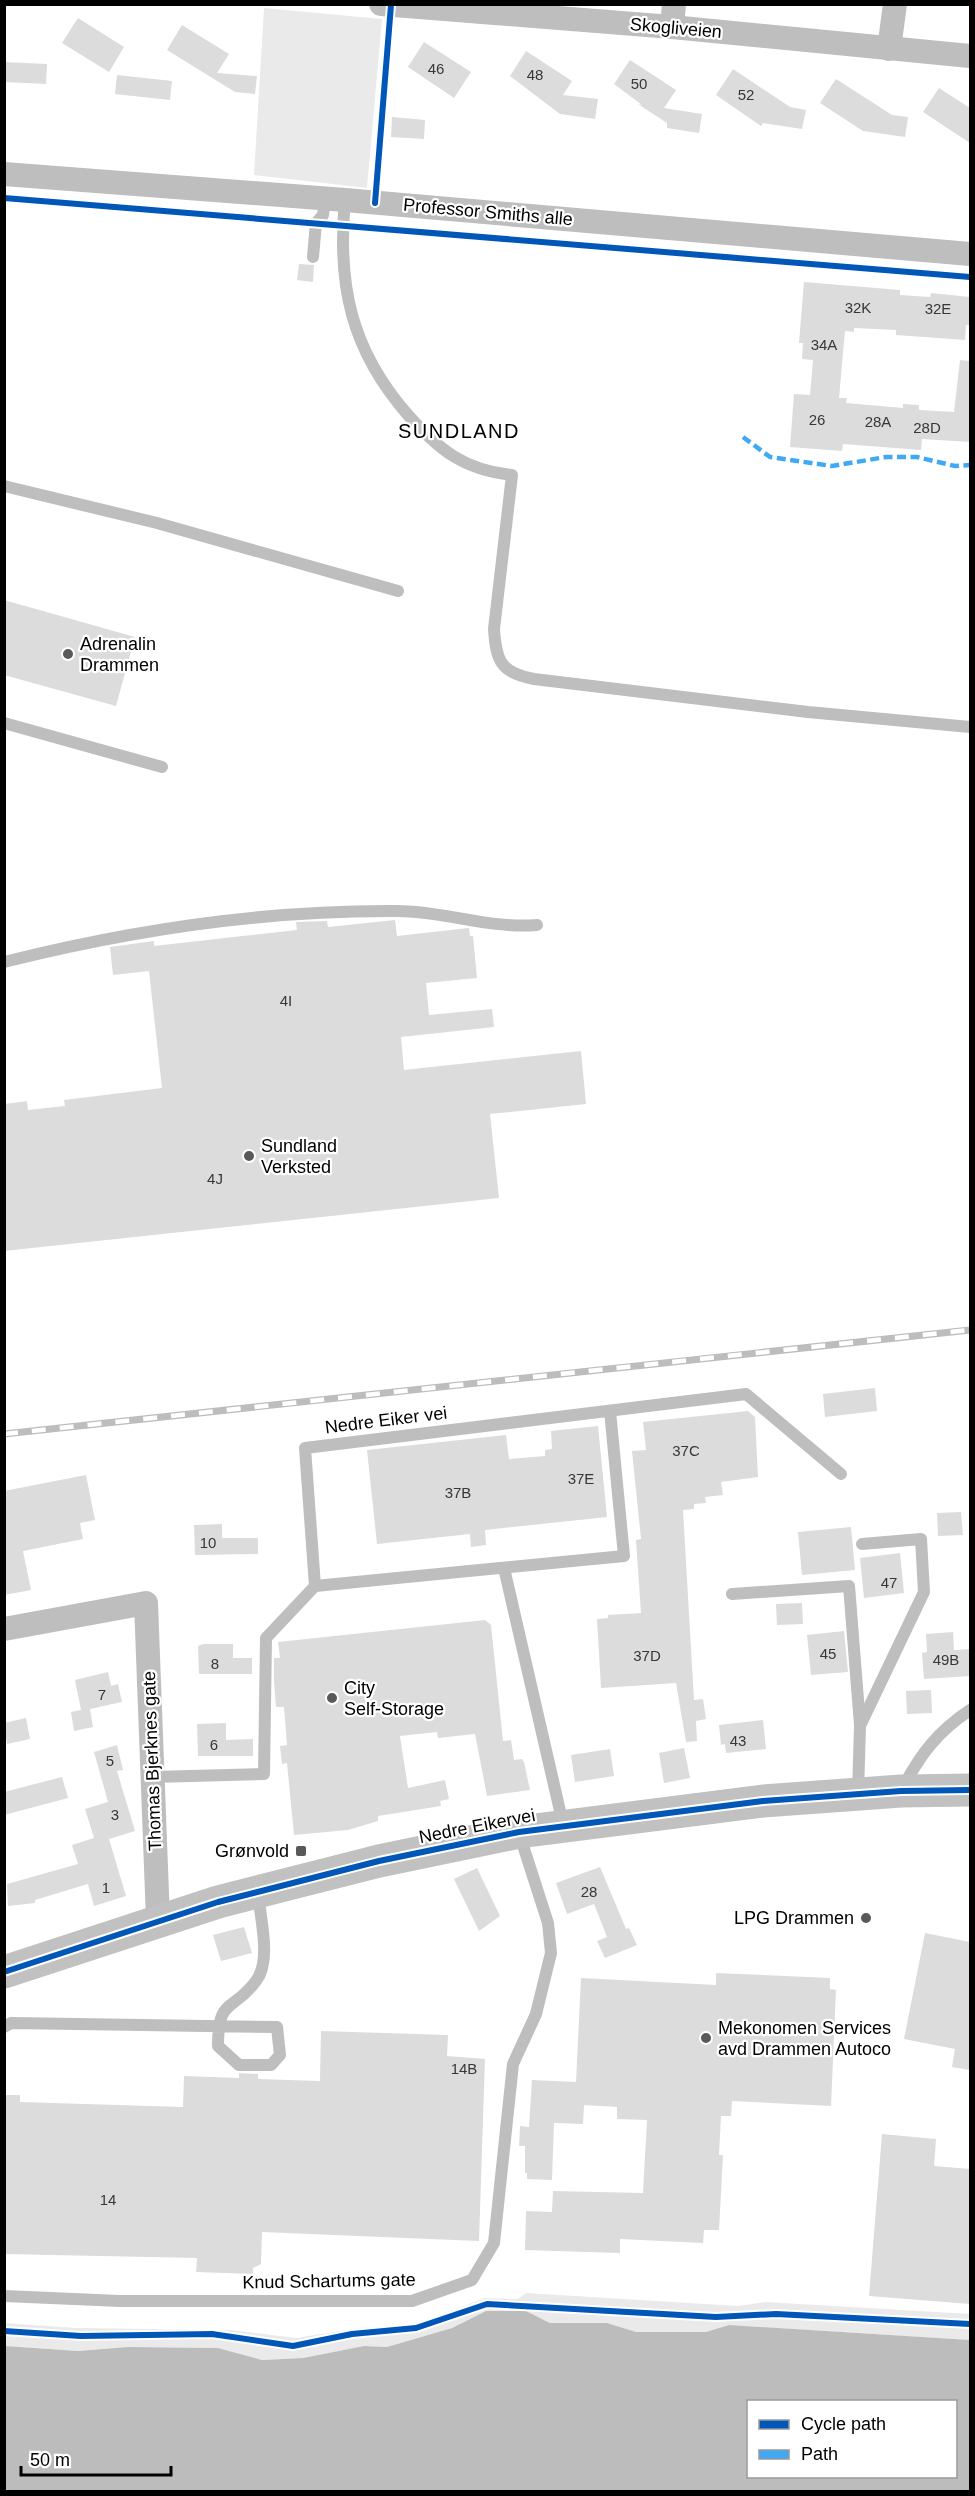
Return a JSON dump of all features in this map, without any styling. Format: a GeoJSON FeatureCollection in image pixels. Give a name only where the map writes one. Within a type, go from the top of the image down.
{"type":"FeatureCollection","features":[{"type":"Feature","properties":{"kind":"main road","name":"Nedre Eikervei"},"geometry":{"type":"LineString","coordinates":[[4,1972],[158,1920],[258,1892],[379,1861],[519,1832],[564,1824],[763,1801],[901,1791],[970,1790]]}},
{"type":"Feature","properties":{"kind":"street","name":"Skogliveien"},"geometry":{"type":"LineString","coordinates":[[381,4],[673,16],[889,49],[970,56]]}},
{"type":"Feature","properties":{"kind":"street"},"geometry":{"type":"LineString","coordinates":[[889,49],[895,4]]}},
{"type":"Feature","properties":{"kind":"street","name":"Professor Smiths alle"},"geometry":{"type":"LineString","coordinates":[[4,174],[335,199],[970,254]]}},
{"type":"Feature","properties":{"kind":"street","name":"Thomas Bjerknes gate"},"geometry":{"type":"LineString","coordinates":[[4,1629],[146,1603],[158,1920]]}},
{"type":"Feature","properties":{"kind":"lane"},"geometry":{"type":"LineString","coordinates":[[313,257],[316,223],[335,199]]}},
{"type":"Feature","properties":{"kind":"lane"},"geometry":{"type":"LineString","coordinates":[[335,199],[343,236],[346,284],[359,337],[378,378],[419,429],[455,459],[482,469],[512,474],[494,629],[498,654],[509,672],[534,679],[808,712],[970,727]]}},
{"type":"Feature","properties":{"kind":"lane"},"geometry":{"type":"LineString","coordinates":[[4,486],[146,520],[398,591]]}},
{"type":"Feature","properties":{"kind":"lane"},"geometry":{"type":"LineString","coordinates":[[4,723],[162,767]]}},
{"type":"Feature","properties":{"kind":"lane"},"geometry":{"type":"LineString","coordinates":[[4,963],[71,945],[151,931],[309,914],[398,911],[444,914],[503,924],[537,925]]}},
{"type":"Feature","properties":{"kind":"lane","name":"Nedre Eiker vei"},"geometry":{"type":"LineString","coordinates":[[315,1586],[304,1448],[746,1394],[841,1474]]}},
{"type":"Feature","properties":{"kind":"lane"},"geometry":{"type":"LineString","coordinates":[[153,1777],[264,1774],[266,1638],[315,1586],[624,1556],[610,1411]]}},
{"type":"Feature","properties":{"kind":"lane"},"geometry":{"type":"LineString","coordinates":[[860,1726],[924,1592],[921,1539],[862,1544]]}},
{"type":"Feature","properties":{"kind":"lane"},"geometry":{"type":"LineString","coordinates":[[504,1568],[564,1824]]}},
{"type":"Feature","properties":{"kind":"lane"},"geometry":{"type":"LineString","coordinates":[[732,1594],[849,1586],[860,1726],[858,1794]]}},
{"type":"Feature","properties":{"kind":"lane"},"geometry":{"type":"LineString","coordinates":[[901,1791],[921,1754],[936,1737],[970,1710]]}},
{"type":"Feature","properties":{"kind":"lane","name":"Knud Schartums gate"},"geometry":{"type":"LineString","coordinates":[[4,2296],[120,2301],[412,2301],[472,2280],[494,2243],[513,2064],[536,2014],[551,1953],[548,1923],[519,1832]]}},
{"type":"Feature","properties":{"kind":"lane"},"geometry":{"type":"LineString","coordinates":[[4,2027],[11,2023],[218,2026],[277,2027],[280,2055],[271,2065],[239,2065],[218,2046],[218,2026],[221,2014],[257,1981],[263,1957],[258,1892]]}},
{"type":"Feature","properties":{"kind":"shaded area"},"geometry":{"type":"Polygon","coordinates":[[[264,8],[382,19],[367,188],[254,175],[264,8]]]}},
{"type":"Feature","properties":{"kind":"shaded area"},"geometry":{"type":"Polygon","coordinates":[[[526,2293],[738,2306],[765,2302],[970,2314],[970,2340],[729,2325],[706,2332],[636,2332],[607,2323],[550,2323],[526,2311],[486,2311],[452,2328],[387,2347],[364,2346],[303,2358],[262,2360],[218,2348],[128,2347],[78,2351],[5,2346],[4,2323],[77,2328],[231,2330],[296,2338],[358,2328],[413,2325],[485,2298],[518,2299],[526,2293]]]}},
{"type":"Feature","properties":{"kind":"shaded area"},"geometry":{"type":"Polygon","coordinates":[[[486,2311],[526,2311],[550,2323],[607,2323],[636,2332],[706,2332],[729,2325],[970,2340],[970,2491],[5,2491],[5,2346],[78,2351],[128,2347],[218,2348],[262,2360],[303,2358],[364,2346],[387,2347],[452,2328],[486,2311]]]}},
{"type":"Feature","properties":{"kind":"building"},"geometry":{"type":"Polygon","coordinates":[[[78,18],[124,47],[109,72],[62,43],[78,18]]]}},
{"type":"Feature","properties":{"kind":"building"},"geometry":{"type":"Polygon","coordinates":[[[182,25],[229,54],[217,73],[257,76],[255,94],[235,92],[167,50],[182,25]]]}},
{"type":"Feature","properties":{"kind":"building"},"geometry":{"type":"Polygon","coordinates":[[[424,42],[471,72],[454,98],[408,67],[424,42]]]}},
{"type":"Feature","properties":{"kind":"building"},"geometry":{"type":"Polygon","coordinates":[[[526,51],[572,81],[563,95],[598,99],[595,119],[560,114],[510,76],[526,51]]]}},
{"type":"Feature","properties":{"kind":"building"},"geometry":{"type":"Polygon","coordinates":[[[630,60],[676,90],[664,108],[702,114],[699,133],[667,128],[667,123],[638,104],[642,105],[614,84],[630,60]]]}},
{"type":"Feature","properties":{"kind":"building"},"geometry":{"type":"Polygon","coordinates":[[[4,62],[47,64],[46,84],[4,82],[4,62]]]}},
{"type":"Feature","properties":{"kind":"building"},"geometry":{"type":"Polygon","coordinates":[[[733,69],[790,107],[806,110],[802,129],[763,123],[761,126],[716,95],[733,69]]]}},
{"type":"Feature","properties":{"kind":"building"},"geometry":{"type":"Polygon","coordinates":[[[117,75],[172,81],[170,100],[115,94],[117,75]]]}},
{"type":"Feature","properties":{"kind":"building"},"geometry":{"type":"Polygon","coordinates":[[[836,79],[892,115],[908,117],[905,137],[863,131],[820,103],[836,79]]]}},
{"type":"Feature","properties":{"kind":"building"},"geometry":{"type":"Polygon","coordinates":[[[939,88],[970,108],[970,143],[923,112],[939,88]]]}},
{"type":"Feature","properties":{"kind":"building"},"geometry":{"type":"Polygon","coordinates":[[[392,117],[425,120],[424,139],[391,137],[392,117]]]}},
{"type":"Feature","properties":{"kind":"building"},"geometry":{"type":"Polygon","coordinates":[[[299,264],[314,265],[313,282],[297,280],[299,264]]]}},
{"type":"Feature","properties":{"kind":"building"},"geometry":{"type":"Polygon","coordinates":[[[804,282],[900,290],[900,295],[930,297],[931,293],[970,297],[970,325],[966,325],[965,340],[896,335],[896,330],[854,328],[854,332],[845,331],[839,398],[847,398],[846,403],[903,408],[903,404],[919,405],[919,410],[954,412],[960,360],[970,361],[970,442],[922,439],[921,450],[843,444],[842,451],[790,447],[794,394],[810,395],[813,360],[802,359],[803,343],[799,343],[804,282]]]}},
{"type":"Feature","properties":{"kind":"building","name":"Adrenalin Drammen"},"geometry":{"type":"Polygon","coordinates":[[[4,600],[135,637],[116,706],[4,675],[4,600]]]}},
{"type":"Feature","properties":{"kind":"building","name":"Sundland Verksted"},"geometry":{"type":"Polygon","coordinates":[[[395,920],[397,936],[469,928],[470,936],[473,936],[477,978],[426,983],[429,1015],[492,1009],[494,1027],[401,1037],[404,1070],[581,1051],[586,1104],[490,1114],[499,1198],[4,1251],[4,1104],[27,1101],[28,1110],[65,1106],[64,1100],[162,1088],[149,971],[113,975],[110,947],[154,941],[154,946],[297,930],[296,922],[327,921],[328,927],[395,920]]]}},
{"type":"Feature","properties":{"kind":"building"},"geometry":{"type":"Polygon","coordinates":[[[875,1388],[877,1411],[825,1417],[823,1394],[875,1388]]]}},
{"type":"Feature","properties":{"kind":"building"},"geometry":{"type":"Polygon","coordinates":[[[748,1411],[755,1417],[758,1477],[721,1482],[723,1495],[705,1497],[706,1503],[694,1504],[694,1509],[683,1510],[694,1700],[703,1699],[706,1719],[696,1721],[697,1741],[686,1742],[676,1683],[601,1688],[597,1619],[608,1618],[608,1615],[641,1613],[636,1540],[641,1539],[632,1451],[646,1450],[643,1422],[748,1411]]]}},
{"type":"Feature","properties":{"kind":"building"},"geometry":{"type":"Polygon","coordinates":[[[598,1426],[607,1517],[485,1530],[486,1545],[471,1547],[470,1534],[377,1544],[367,1450],[506,1435],[509,1459],[545,1456],[545,1450],[552,1449],[551,1431],[598,1426]]]}},
{"type":"Feature","properties":{"kind":"building"},"geometry":{"type":"Polygon","coordinates":[[[86,1475],[95,1520],[80,1523],[83,1539],[23,1551],[31,1590],[4,1595],[4,1491],[86,1475]]]}},
{"type":"Feature","properties":{"kind":"building"},"geometry":{"type":"Polygon","coordinates":[[[961,1512],[963,1535],[938,1536],[937,1513],[961,1512]]]}},
{"type":"Feature","properties":{"kind":"building"},"geometry":{"type":"Polygon","coordinates":[[[222,1524],[222,1538],[258,1538],[258,1554],[195,1555],[194,1525],[222,1524]]]}},
{"type":"Feature","properties":{"kind":"building"},"geometry":{"type":"Polygon","coordinates":[[[851,1527],[855,1570],[802,1575],[798,1532],[851,1527]]]}},
{"type":"Feature","properties":{"kind":"building"},"geometry":{"type":"Polygon","coordinates":[[[900,1553],[904,1593],[864,1598],[860,1558],[900,1553]]]}},
{"type":"Feature","properties":{"kind":"building"},"geometry":{"type":"Polygon","coordinates":[[[802,1603],[803,1624],[777,1625],[776,1604],[802,1603]]]}},
{"type":"Feature","properties":{"kind":"building"},"geometry":{"type":"Polygon","coordinates":[[[485,1620],[491,1625],[503,1741],[511,1740],[514,1760],[522,1759],[524,1762],[530,1790],[487,1796],[475,1734],[438,1738],[437,1732],[400,1736],[408,1788],[445,1780],[449,1799],[440,1801],[441,1806],[378,1816],[378,1821],[348,1830],[294,1835],[287,1763],[282,1764],[280,1746],[287,1745],[284,1707],[276,1707],[274,1658],[280,1658],[278,1642],[485,1620]]]}},
{"type":"Feature","properties":{"kind":"building"},"geometry":{"type":"Polygon","coordinates":[[[844,1631],[848,1672],[811,1675],[807,1635],[844,1631]]]}},
{"type":"Feature","properties":{"kind":"building"},"geometry":{"type":"Polygon","coordinates":[[[953,1632],[954,1650],[970,1649],[970,1676],[924,1679],[922,1653],[927,1652],[926,1634],[953,1632]]]}},
{"type":"Feature","properties":{"kind":"building"},"geometry":{"type":"Polygon","coordinates":[[[233,1644],[233,1658],[252,1658],[252,1674],[199,1674],[198,1646],[233,1644]]]}},
{"type":"Feature","properties":{"kind":"building"},"geometry":{"type":"Polygon","coordinates":[[[108,1672],[111,1686],[118,1684],[122,1702],[90,1709],[93,1727],[74,1731],[71,1712],[81,1710],[75,1680],[108,1672]]]}},
{"type":"Feature","properties":{"kind":"building"},"geometry":{"type":"Polygon","coordinates":[[[931,1690],[932,1713],[907,1714],[906,1691],[931,1690]]]}},
{"type":"Feature","properties":{"kind":"building"},"geometry":{"type":"Polygon","coordinates":[[[26,1718],[30,1739],[7,1744],[4,1723],[26,1718]]]}},
{"type":"Feature","properties":{"kind":"building"},"geometry":{"type":"Polygon","coordinates":[[[763,1720],[766,1749],[726,1753],[725,1744],[721,1745],[719,1725],[763,1720]]]}},
{"type":"Feature","properties":{"kind":"building"},"geometry":{"type":"Polygon","coordinates":[[[226,1723],[226,1740],[253,1739],[253,1756],[198,1756],[197,1724],[226,1723]]]}},
{"type":"Feature","properties":{"kind":"building"},"geometry":{"type":"Polygon","coordinates":[[[117,1745],[123,1770],[117,1771],[135,1831],[109,1839],[126,1896],[94,1906],[88,1884],[35,1900],[35,1903],[8,1906],[7,1884],[78,1864],[72,1845],[94,1838],[85,1809],[108,1802],[94,1752],[117,1745]]]}},
{"type":"Feature","properties":{"kind":"building"},"geometry":{"type":"Polygon","coordinates":[[[684,1748],[690,1778],[664,1783],[659,1753],[684,1748]]]}},
{"type":"Feature","properties":{"kind":"building"},"geometry":{"type":"Polygon","coordinates":[[[610,1749],[614,1776],[575,1782],[571,1755],[610,1749]]]}},
{"type":"Feature","properties":{"kind":"building"},"geometry":{"type":"Polygon","coordinates":[[[62,1777],[68,1798],[4,1815],[4,1792],[62,1777]]]}},
{"type":"Feature","properties":{"kind":"building"},"geometry":{"type":"Polygon","coordinates":[[[600,1867],[626,1929],[629,1928],[637,1945],[605,1958],[597,1941],[607,1937],[594,1904],[567,1914],[556,1883],[600,1867]]]}},
{"type":"Feature","properties":{"kind":"building"},"geometry":{"type":"Polygon","coordinates":[[[477,1868],[500,1916],[479,1931],[454,1879],[477,1868]]]}},
{"type":"Feature","properties":{"kind":"building"},"geometry":{"type":"Polygon","coordinates":[[[244,1927],[252,1953],[221,1961],[213,1935],[244,1927]]]}},
{"type":"Feature","properties":{"kind":"building"},"geometry":{"type":"Polygon","coordinates":[[[925,1933],[970,1942],[970,2070],[952,2067],[955,2049],[904,2039],[925,1933]]]}},
{"type":"Feature","properties":{"kind":"building"},"geometry":{"type":"Polygon","coordinates":[[[716,1973],[830,1978],[830,1989],[836,1990],[831,2106],[732,2101],[731,2116],[721,2116],[719,2155],[723,2155],[719,2230],[704,2230],[703,2243],[620,2239],[620,2253],[525,2250],[526,2211],[552,2212],[553,2191],[643,2193],[647,2120],[617,2119],[617,2107],[584,2105],[583,2124],[554,2123],[552,2180],[527,2179],[527,2173],[525,2173],[525,2146],[519,2146],[520,2126],[529,2127],[532,2080],[576,2082],[581,1978],[716,1985],[716,1973]]]}},
{"type":"Feature","properties":{"kind":"building"},"geometry":{"type":"Polygon","coordinates":[[[321,2031],[448,2035],[447,2056],[485,2059],[479,2241],[262,2232],[261,2264],[253,2268],[253,2274],[196,2272],[197,2258],[4,2254],[4,2095],[20,2095],[20,2102],[183,2107],[184,2076],[239,2078],[239,2073],[258,2074],[258,2079],[320,2081],[321,2031]]]}},
{"type":"Feature","properties":{"kind":"building"},"geometry":{"type":"Polygon","coordinates":[[[882,2134],[936,2139],[934,2166],[970,2169],[970,2304],[869,2296],[882,2134]]]}},
{"type":"Feature","properties":{"kind":"railway"},"geometry":{"type":"LineString","coordinates":[[4,1434],[970,1330]]}},
{"type":"Feature","properties":{"kind":"marked path"},"geometry":{"type":"LineString","coordinates":[[743,437],[770,457],[832,466],[886,457],[917,457],[955,466],[970,465]]}},
{"type":"Feature","properties":{"kind":"cycle path"},"geometry":{"type":"LineString","coordinates":[[375,203],[391,5]]}},
{"type":"Feature","properties":{"kind":"cycle path"},"geometry":{"type":"LineString","coordinates":[[4,198],[970,277]]}},
{"type":"Feature","properties":{"kind":"cycle path"},"geometry":{"type":"LineString","coordinates":[[4,1972],[218,1902],[379,1861],[519,1832],[763,1801],[901,1791],[970,1790]]}},
{"type":"Feature","properties":{"kind":"cycle path"},"geometry":{"type":"LineString","coordinates":[[4,2331],[81,2336],[212,2334],[293,2346],[352,2334],[416,2328],[487,2304],[716,2317],[776,2314],[970,2324]]}},
{"type":"Feature","properties":{"kind":"place","name":"Adrenalin Drammen"},"geometry":{"type":"Point","coordinates":[68,654]}},
{"type":"Feature","properties":{"kind":"place","name":"Sundland Verksted"},"geometry":{"type":"Point","coordinates":[249,1156]}},
{"type":"Feature","properties":{"kind":"place","name":"City Self-Storage"},"geometry":{"type":"Point","coordinates":[332,1698]}},
{"type":"Feature","properties":{"kind":"place","name":"Grønvold"},"geometry":{"type":"Point","coordinates":[301,1851]}},
{"type":"Feature","properties":{"kind":"place","name":"LPG Drammen"},"geometry":{"type":"Point","coordinates":[866,1918]}},
{"type":"Feature","properties":{"kind":"place","name":"Mekonomen Services avd Drammen Autoco"},"geometry":{"type":"Point","coordinates":[706,2038]}},
{"type":"Feature","properties":{"kind":"district","name":"SUNDLAND"},"geometry":{"type":"Point","coordinates":[459,431]}}]}
